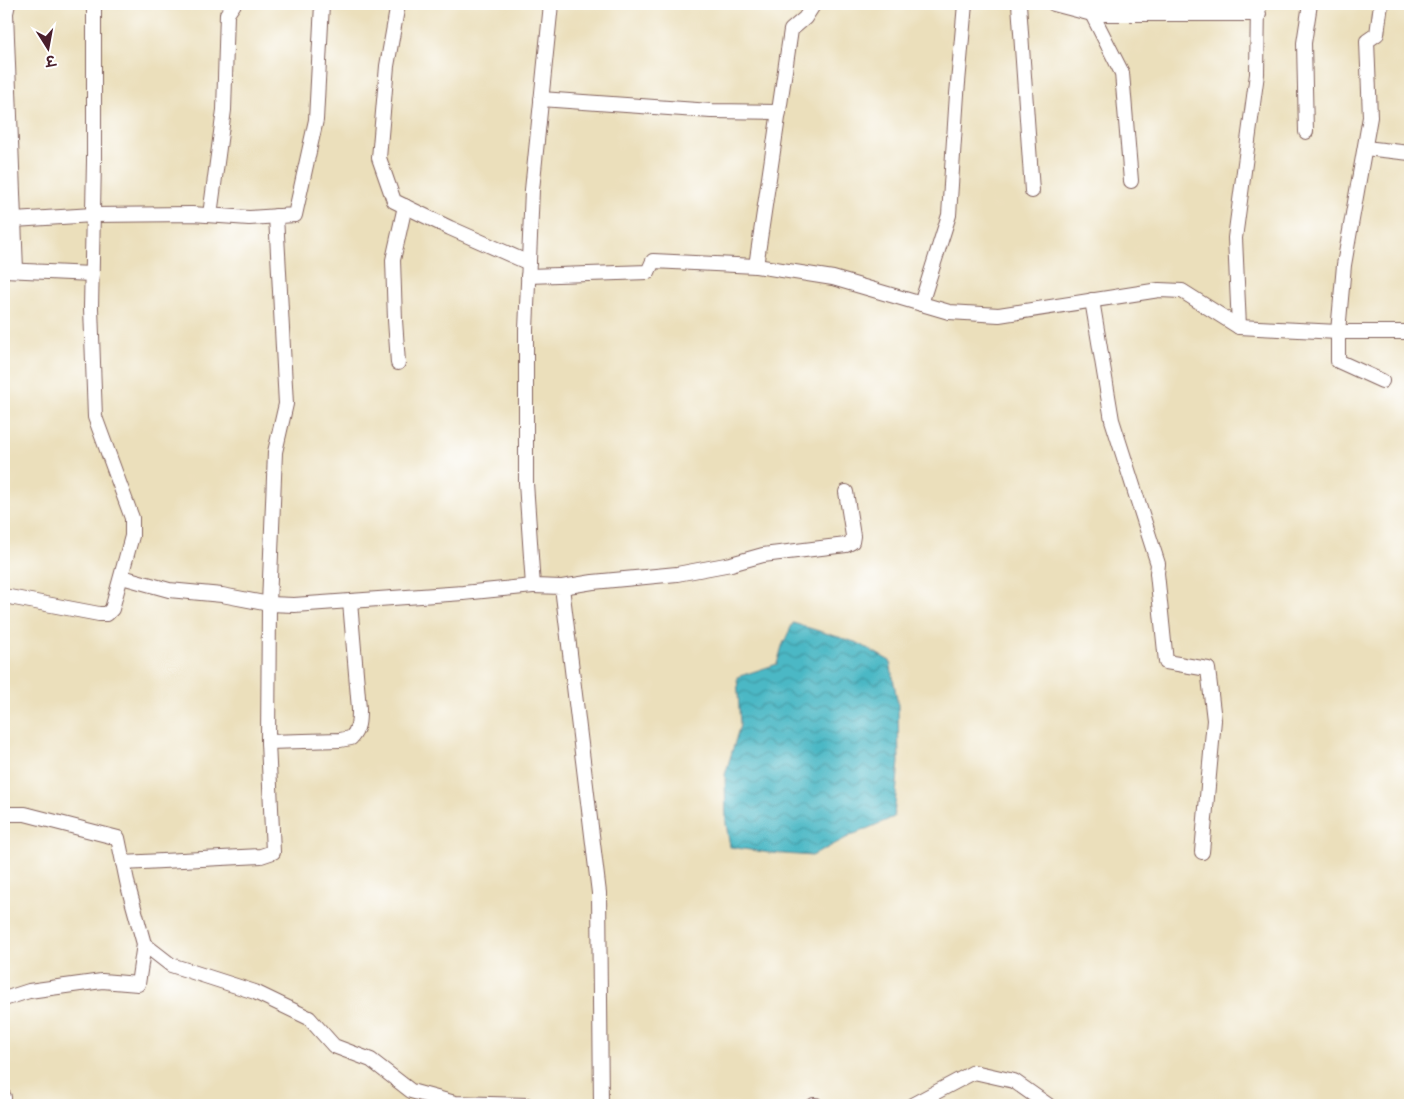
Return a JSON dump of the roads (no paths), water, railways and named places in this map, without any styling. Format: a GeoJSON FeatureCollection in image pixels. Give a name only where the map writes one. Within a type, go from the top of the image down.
{"type":"FeatureCollection","features":[{"type":"Feature","properties":{"kind":"street"},"geometry":{"type":"LineString","coordinates":[[8,4],[6,13],[14,220],[10,270],[92,274]]}},
{"type":"Feature","properties":{"kind":"street"},"geometry":{"type":"LineString","coordinates":[[4,596],[107,614],[112,609],[122,578],[132,536],[132,518],[95,417],[91,308],[94,4]]}},
{"type":"Feature","properties":{"kind":"street"},"geometry":{"type":"LineString","coordinates":[[210,215],[224,110],[227,14],[234,4]]}},
{"type":"Feature","properties":{"kind":"street"},"geometry":{"type":"LineString","coordinates":[[14,220],[93,215],[192,214],[249,218],[295,215],[316,120],[322,4]]}},
{"type":"Feature","properties":{"kind":"street"},"geometry":{"type":"LineString","coordinates":[[398,4],[387,66],[379,158],[394,201],[528,269],[648,272],[653,261],[756,266],[833,278],[949,312],[999,314],[1159,290],[1182,290],[1238,327],[1338,332],[1410,332]]}},
{"type":"Feature","properties":{"kind":"street"},"geometry":{"type":"LineString","coordinates":[[533,586],[526,483],[526,330],[532,190],[551,4]]}},
{"type":"Feature","properties":{"kind":"street"},"geometry":{"type":"LineString","coordinates":[[756,266],[791,30],[805,18],[814,4]]}},
{"type":"Feature","properties":{"kind":"street"},"geometry":{"type":"LineString","coordinates":[[921,304],[949,215],[956,94],[966,4]]}},
{"type":"Feature","properties":{"kind":"street"},"geometry":{"type":"LineString","coordinates":[[1019,4],[1032,191]]}},
{"type":"Feature","properties":{"kind":"street"},"geometry":{"type":"LineString","coordinates":[[1054,4],[1092,9],[1258,9],[1257,74],[1236,238],[1238,327]]}},
{"type":"Feature","properties":{"kind":"street"},"geometry":{"type":"LineString","coordinates":[[1306,132],[1304,43],[1310,4]]}},
{"type":"Feature","properties":{"kind":"street"},"geometry":{"type":"LineString","coordinates":[[1381,4],[1377,34],[1366,41],[1370,117],[1344,265],[1338,332],[1338,361],[1382,381]]}},
{"type":"Feature","properties":{"kind":"street"},"geometry":{"type":"LineString","coordinates":[[1092,9],[1122,73],[1131,181]]}},
{"type":"Feature","properties":{"kind":"street"},"geometry":{"type":"LineString","coordinates":[[541,99],[711,111],[779,112]]}},
{"type":"Feature","properties":{"kind":"street"},"geometry":{"type":"LineString","coordinates":[[1365,148],[1410,153]]}},
{"type":"Feature","properties":{"kind":"street"},"geometry":{"type":"LineString","coordinates":[[398,363],[393,260],[404,206]]}},
{"type":"Feature","properties":{"kind":"street"},"geometry":{"type":"LineString","coordinates":[[123,863],[261,856],[272,852],[268,742],[268,604],[275,452],[286,404],[276,216]]}},
{"type":"Feature","properties":{"kind":"street"},"geometry":{"type":"LineString","coordinates":[[1092,300],[1112,420],[1158,564],[1166,662],[1208,669],[1214,720],[1202,852]]}},
{"type":"Feature","properties":{"kind":"street"},"geometry":{"type":"LineString","coordinates":[[122,578],[169,590],[222,595],[268,604],[308,605],[533,586],[562,587],[685,572],[731,564],[763,555],[846,545],[852,542],[846,492]]}},
{"type":"Feature","properties":{"kind":"street"},"geometry":{"type":"LineString","coordinates":[[562,587],[599,893],[601,1105]]}},
{"type":"Feature","properties":{"kind":"street"},"geometry":{"type":"LineString","coordinates":[[268,742],[340,740],[351,738],[356,732],[358,709],[350,602]]}},
{"type":"Feature","properties":{"kind":"street"},"geometry":{"type":"LineString","coordinates":[[4,814],[24,814],[118,838],[128,886],[144,944],[138,984],[102,981],[30,990],[4,999]]}},
{"type":"Feature","properties":{"kind":"street"},"geometry":{"type":"LineString","coordinates":[[144,944],[171,965],[255,992],[309,1018],[334,1046],[372,1060],[411,1091],[455,1103],[527,1105]]}},
{"type":"Feature","properties":{"kind":"street"},"geometry":{"type":"LineString","coordinates":[[912,1105],[974,1072],[1014,1081],[1048,1105]]}},
{"type":"Feature","properties":{"kind":"street"},"geometry":{"type":"LineString","coordinates":[[4,1096],[4,1105]]}},
{"type":"Feature","properties":{"kind":"water"},"geometry":{"type":"Polygon","coordinates":[[[793,623],[858,643],[890,661],[898,705],[899,762],[894,817],[850,836],[812,856],[770,853],[730,847],[726,824],[725,775],[740,725],[737,677],[777,664],[782,646],[793,623]]]}}]}
